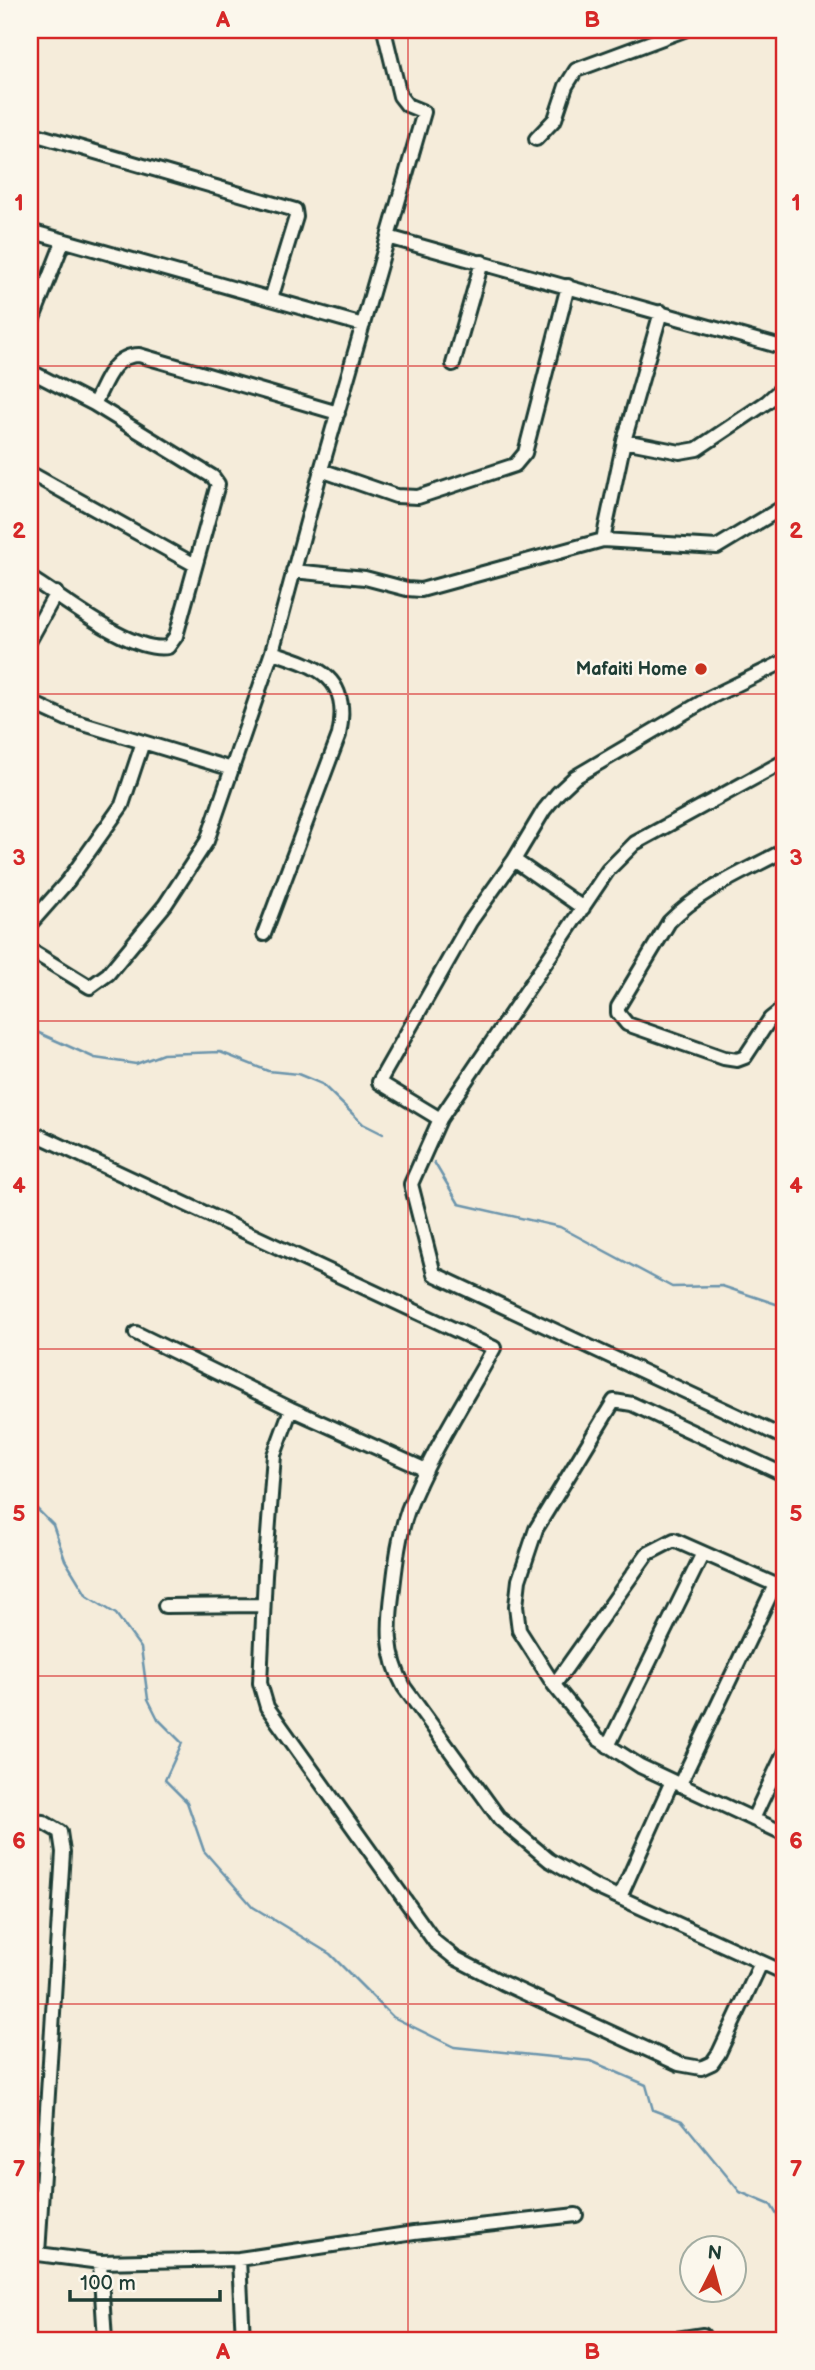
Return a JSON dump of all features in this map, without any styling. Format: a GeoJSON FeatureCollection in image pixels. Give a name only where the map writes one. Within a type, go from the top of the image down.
{"type":"FeatureCollection","features":[{"type":"Feature","properties":{"kind":"street"},"geometry":{"type":"LineString","coordinates":[[30,950],[89,988],[108,974],[165,905],[198,859],[207,841],[272,652],[321,470],[424,112],[407,105],[400,96],[384,30]]}},
{"type":"Feature","properties":{"kind":"street"},"geometry":{"type":"LineString","coordinates":[[536,139],[555,119],[566,86],[576,70],[684,30]]}},
{"type":"Feature","properties":{"kind":"street"},"geometry":{"type":"LineString","coordinates":[[30,133],[295,210],[296,218],[271,299]]}},
{"type":"Feature","properties":{"kind":"street"},"geometry":{"type":"LineString","coordinates":[[30,231],[363,325]]}},
{"type":"Feature","properties":{"kind":"street"},"geometry":{"type":"LineString","coordinates":[[388,237],[482,261],[785,348]]}},
{"type":"Feature","properties":{"kind":"street"},"geometry":{"type":"LineString","coordinates":[[30,326],[63,242]]}},
{"type":"Feature","properties":{"kind":"street"},"geometry":{"type":"LineString","coordinates":[[453,364],[482,261]]}},
{"type":"Feature","properties":{"kind":"street"},"geometry":{"type":"LineString","coordinates":[[321,470],[409,498],[515,465],[525,453],[568,286]]}},
{"type":"Feature","properties":{"kind":"street"},"geometry":{"type":"LineString","coordinates":[[603,540],[624,441],[661,312]]}},
{"type":"Feature","properties":{"kind":"street"},"geometry":{"type":"LineString","coordinates":[[94,404],[116,363],[129,355],[139,355],[338,413]]}},
{"type":"Feature","properties":{"kind":"street"},"geometry":{"type":"LineString","coordinates":[[30,371],[94,404],[217,481],[218,489],[176,636],[172,644],[164,648],[155,648],[115,633],[30,578]]}},
{"type":"Feature","properties":{"kind":"street"},"geometry":{"type":"LineString","coordinates":[[624,441],[680,452],[697,449],[767,402],[785,380]]}},
{"type":"Feature","properties":{"kind":"street"},"geometry":{"type":"LineString","coordinates":[[30,473],[195,565]]}},
{"type":"Feature","properties":{"kind":"street"},"geometry":{"type":"LineString","coordinates":[[293,571],[365,578],[421,590],[603,540],[717,547],[785,506]]}},
{"type":"Feature","properties":{"kind":"street"},"geometry":{"type":"LineString","coordinates":[[30,640],[55,593]]}},
{"type":"Feature","properties":{"kind":"street"},"geometry":{"type":"LineString","coordinates":[[264,934],[339,735],[342,707],[340,695],[334,685],[317,669],[272,652]]}},
{"type":"Feature","properties":{"kind":"street"},"geometry":{"type":"LineString","coordinates":[[440,1119],[379,1082],[470,922],[514,860],[544,810],[575,778],[711,697],[785,661]]}},
{"type":"Feature","properties":{"kind":"street"},"geometry":{"type":"LineString","coordinates":[[30,702],[67,719],[232,769]]}},
{"type":"Feature","properties":{"kind":"street"},"geometry":{"type":"LineString","coordinates":[[30,924],[68,881],[122,805],[143,743]]}},
{"type":"Feature","properties":{"kind":"street"},"geometry":{"type":"LineString","coordinates":[[785,761],[635,843],[608,870],[440,1119],[411,1184],[434,1274],[785,1438]]}},
{"type":"Feature","properties":{"kind":"street"},"geometry":{"type":"LineString","coordinates":[[785,850],[703,894],[679,911],[669,922],[618,1007],[618,1013],[627,1024],[724,1058],[737,1060],[745,1057],[771,1019],[785,1007]]}},
{"type":"Feature","properties":{"kind":"street"},"geometry":{"type":"LineString","coordinates":[[514,860],[583,908]]}},
{"type":"Feature","properties":{"kind":"street"},"geometry":{"type":"LineString","coordinates":[[40,1136],[494,1348],[426,1470],[408,1511],[398,1548],[389,1615],[394,1668],[404,1687],[500,1819],[548,1860],[594,1885],[785,1973]]}},
{"type":"Feature","properties":{"kind":"street"},"geometry":{"type":"LineString","coordinates":[[136,1333],[290,1409],[426,1470]]}},
{"type":"Feature","properties":{"kind":"street"},"geometry":{"type":"LineString","coordinates":[[785,1475],[632,1404],[614,1401],[536,1528],[519,1580],[516,1606],[519,1630],[554,1685],[591,1733],[640,1766],[785,1835]]}},
{"type":"Feature","properties":{"kind":"street"},"geometry":{"type":"LineString","coordinates":[[290,1409],[274,1455],[260,1682],[267,1707],[435,1942],[455,1958],[503,1983],[659,2056],[698,2069],[710,2064],[719,2053],[761,1963]]}},
{"type":"Feature","properties":{"kind":"street"},"geometry":{"type":"LineString","coordinates":[[554,1685],[647,1554],[674,1539],[780,1587],[676,1783],[620,1897]]}},
{"type":"Feature","properties":{"kind":"street"},"geometry":{"type":"LineString","coordinates":[[608,1746],[703,1553]]}},
{"type":"Feature","properties":{"kind":"street"},"geometry":{"type":"LineString","coordinates":[[164,1606],[264,1605]]}},
{"type":"Feature","properties":{"kind":"street"},"geometry":{"type":"LineString","coordinates":[[753,1819],[785,1751]]}},
{"type":"Feature","properties":{"kind":"street"},"geometry":{"type":"LineString","coordinates":[[30,1821],[43,1822],[60,1832],[63,1852],[34,2253],[100,2262],[239,2259],[414,2233],[576,2215]]}},
{"type":"Feature","properties":{"kind":"street"},"geometry":{"type":"LineString","coordinates":[[239,2259],[243,2340]]}},
{"type":"Feature","properties":{"kind":"street"},"geometry":{"type":"LineString","coordinates":[[100,2262],[104,2340]]}},
{"type":"Feature","properties":{"kind":"street"},"geometry":{"type":"LineString","coordinates":[[670,2340],[703,2335]]}},
{"type":"Feature","properties":{"kind":"waterway"},"geometry":{"type":"LineString","coordinates":[[30,1029],[95,1058],[136,1064],[163,1054],[220,1052],[268,1071],[298,1074],[322,1084],[363,1124],[383,1134]]}},
{"type":"Feature","properties":{"kind":"waterway"},"geometry":{"type":"LineString","coordinates":[[434,1162],[459,1204],[560,1227],[672,1287],[722,1286],[785,1307]]}},
{"type":"Feature","properties":{"kind":"waterway"},"geometry":{"type":"LineString","coordinates":[[30,1502],[53,1525],[65,1560],[87,1596],[116,1614],[141,1648],[148,1699],[158,1719],[182,1743],[165,1780],[187,1802],[204,1851],[253,1907],[330,1954],[393,2017],[454,2047],[591,2061],[646,2085],[653,2110],[682,2121],[740,2192],[771,2205],[785,2228]]}},
{"type":"Feature","properties":{"kind":"place","name":"Mafaiti Home"},"geometry":{"type":"Point","coordinates":[701,669]}}]}
